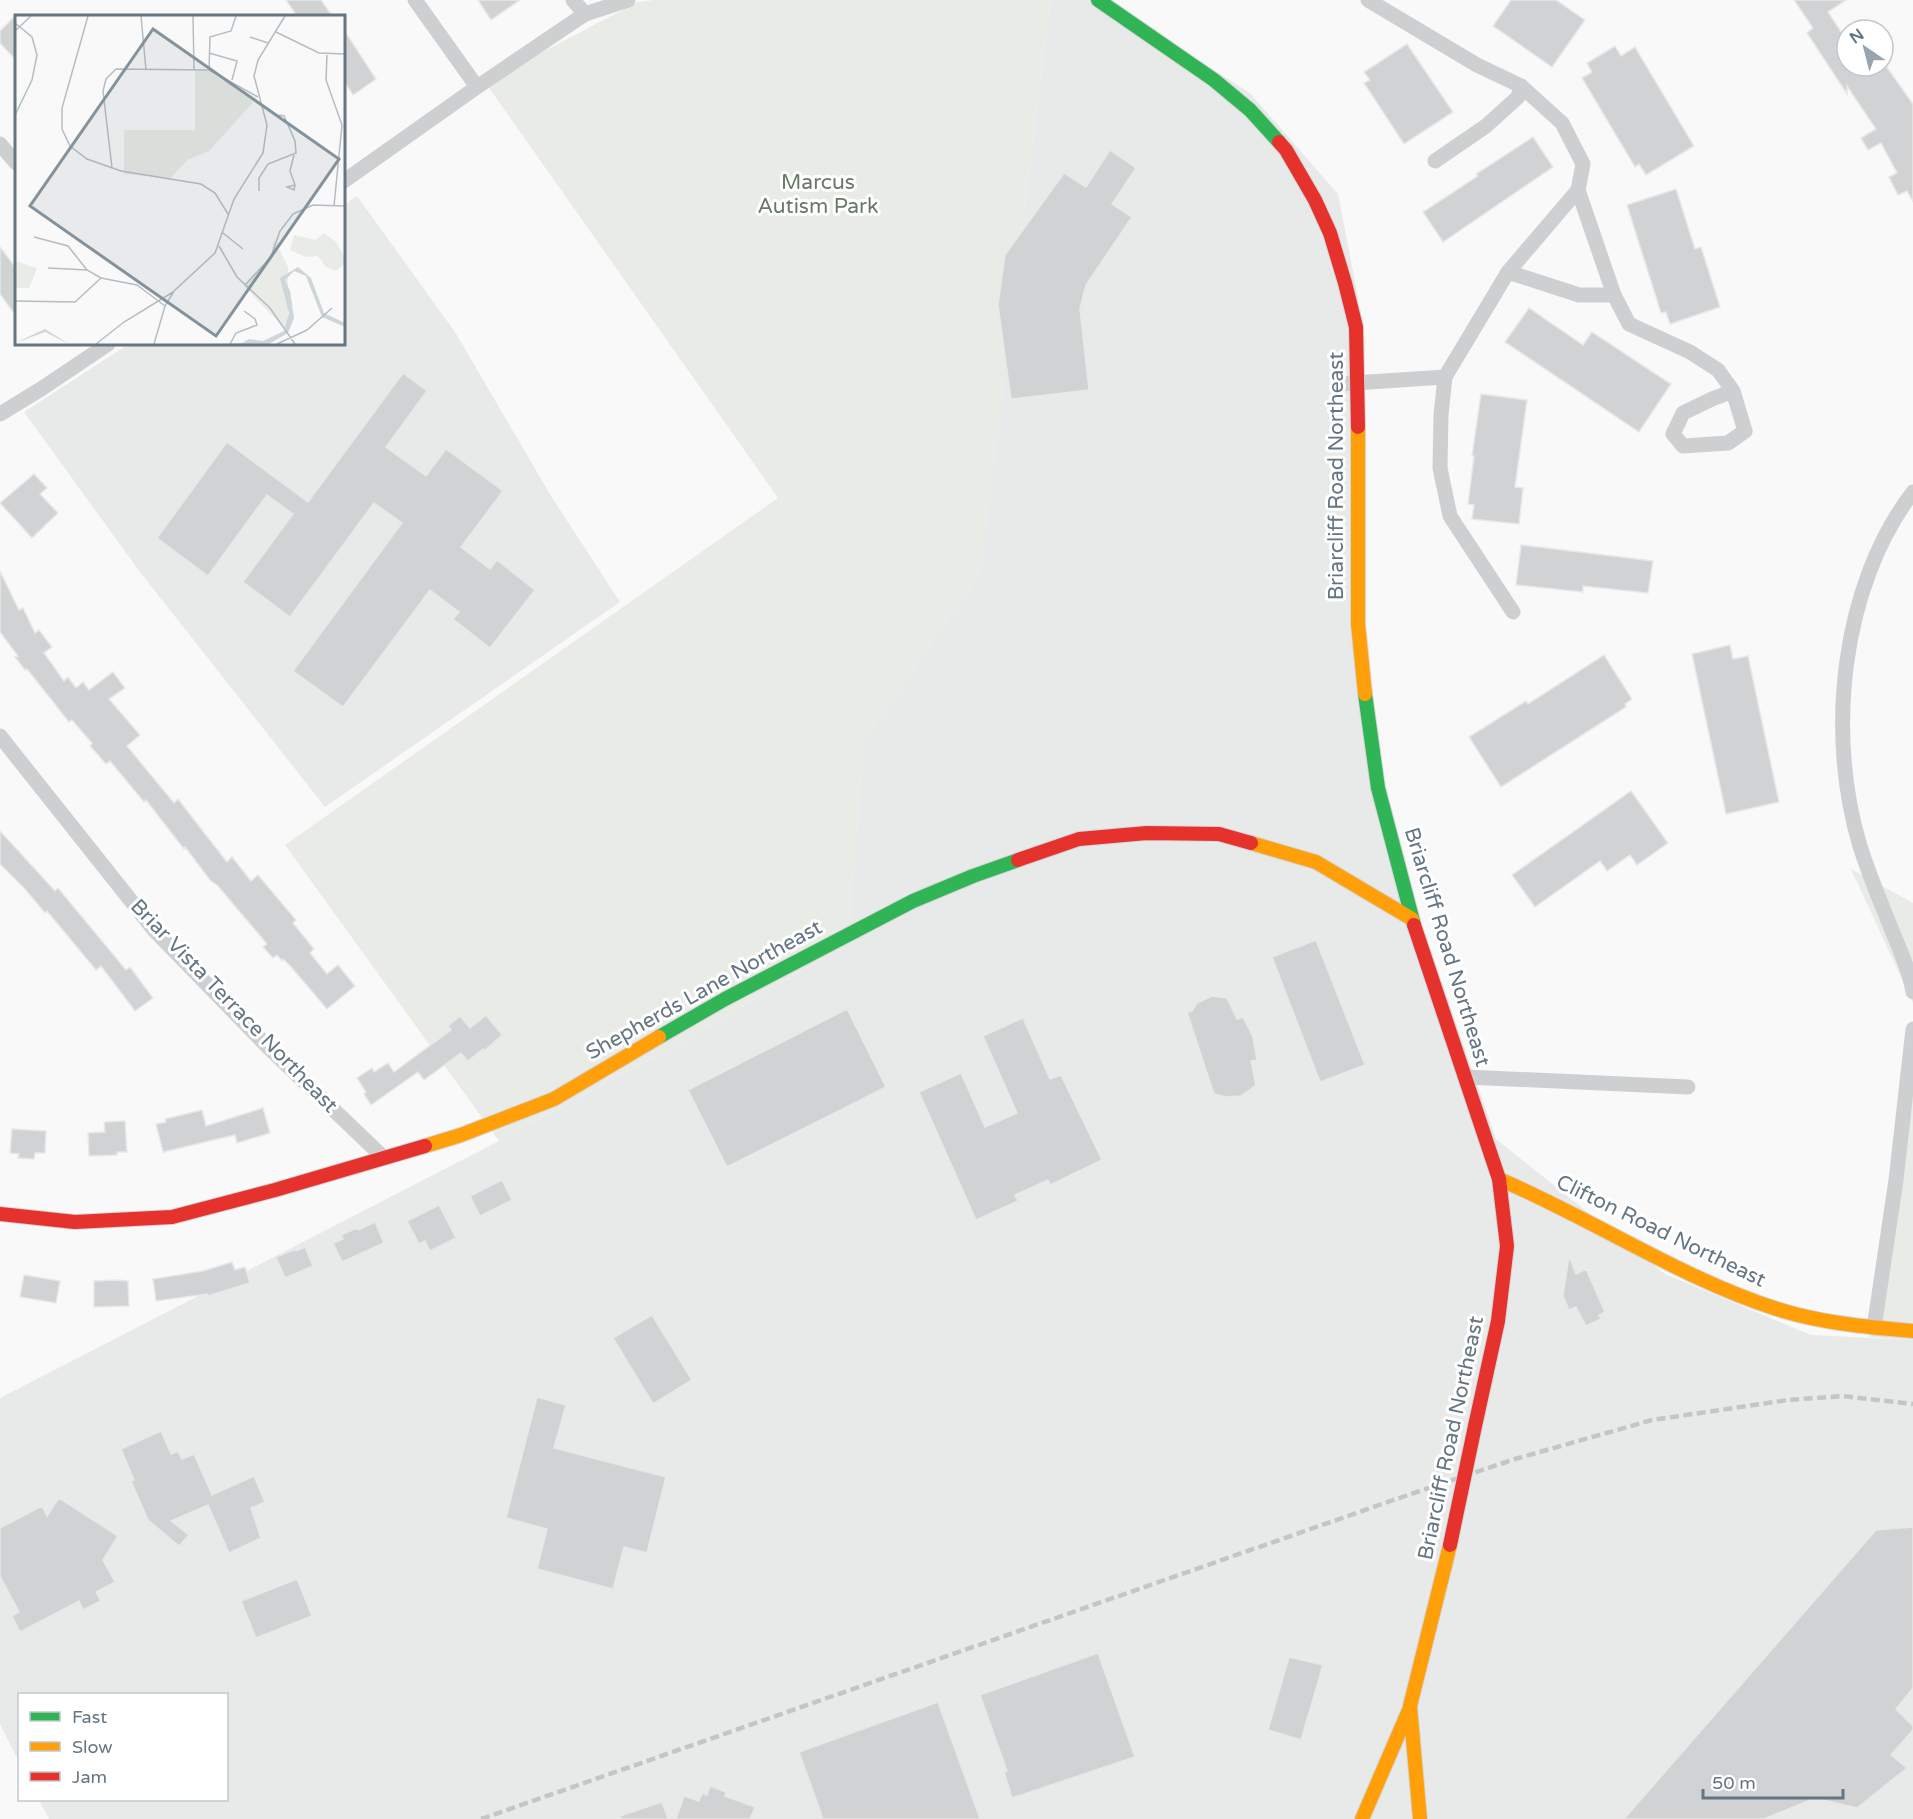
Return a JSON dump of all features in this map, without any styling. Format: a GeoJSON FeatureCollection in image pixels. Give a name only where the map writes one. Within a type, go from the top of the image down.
{"type":"FeatureCollection","features":[{"type":"Feature","properties":{"kind":"main road","name":"Briarcliff Road Northeast"},"geometry":{"type":"LineString","coordinates":[[1098,0],[1214,80],[1250,110],[1286,150],[1315,200],[1333,243],[1356,327],[1358,624],[1366,707],[1378,789],[1412,919],[1500,1179],[1508,1246],[1498,1321],[1450,1545],[1410,1706],[1420,1819]]}},
{"type":"Feature","properties":{"kind":"main road","name":"Shepherds Lane Northeast"},"geometry":{"type":"LineString","coordinates":[[0,1214],[75,1222],[172,1217],[461,1135],[554,1099],[725,999],[913,901],[973,876],[1079,839],[1148,833],[1219,834],[1316,862],[1412,919]]}},
{"type":"Feature","properties":{"kind":"main road","name":"Clifton Road Northeast"},"geometry":{"type":"LineString","coordinates":[[1500,1179],[1536,1193],[1693,1274],[1737,1294],[1798,1315],[1874,1328],[1913,1331]]}},
{"type":"Feature","properties":{"kind":"main road"},"geometry":{"type":"LineString","coordinates":[[1362,1819],[1410,1706]]}},
{"type":"Feature","properties":{"kind":"street"},"geometry":{"type":"LineString","coordinates":[[415,0],[477,87]]}},
{"type":"Feature","properties":{"kind":"street"},"geometry":{"type":"LineString","coordinates":[[573,0],[585,14]]}},
{"type":"Feature","properties":{"kind":"street"},"geometry":{"type":"LineString","coordinates":[[345,180],[585,14],[628,0]]}},
{"type":"Feature","properties":{"kind":"street"},"geometry":{"type":"LineString","coordinates":[[1368,0],[1477,65],[1521,86],[1562,123],[1583,164],[1578,190],[1508,272],[1445,377],[1441,415],[1440,468],[1450,516],[1513,612]]}},
{"type":"Feature","properties":{"kind":"street"},"geometry":{"type":"LineString","coordinates":[[1435,161],[1486,126],[1518,97],[1521,86]]}},
{"type":"Feature","properties":{"kind":"street"},"geometry":{"type":"LineString","coordinates":[[0,144],[15,162]]}},
{"type":"Feature","properties":{"kind":"street"},"geometry":{"type":"LineString","coordinates":[[1578,190],[1614,295],[1629,324],[1690,352],[1718,370],[1733,391],[1745,431],[1728,443],[1683,446],[1673,434],[1683,413],[1733,391]]}},
{"type":"Feature","properties":{"kind":"street"},"geometry":{"type":"LineString","coordinates":[[1508,272],[1580,296],[1614,295]]}},
{"type":"Feature","properties":{"kind":"street"},"geometry":{"type":"LineString","coordinates":[[0,414],[107,345]]}},
{"type":"Feature","properties":{"kind":"street"},"geometry":{"type":"LineString","coordinates":[[1339,384],[1445,377]]}},
{"type":"Feature","properties":{"kind":"street"},"geometry":{"type":"LineString","coordinates":[[1913,492],[1883,538],[1859,607],[1851,638],[1847,670],[1843,744],[1845,783],[1855,826],[1871,877],[1907,968],[1913,992]]}},
{"type":"Feature","properties":{"kind":"street","name":"Briar Vista Terrace Northeast"},"geometry":{"type":"LineString","coordinates":[[0,736],[155,931],[268,1047],[384,1158]]}},
{"type":"Feature","properties":{"kind":"street"},"geometry":{"type":"LineString","coordinates":[[1874,1328],[1896,1180],[1913,1029]]}},
{"type":"Feature","properties":{"kind":"street"},"geometry":{"type":"LineString","coordinates":[[1466,1077],[1688,1087]]}},
{"type":"Feature","properties":{"kind":"shaded area"},"geometry":{"type":"Polygon","coordinates":[[[1050,0],[1092,0],[1172,43],[1250,93],[1338,194],[1361,313],[1368,769],[1496,1139],[1665,1274],[1811,1335],[1913,1340],[1913,1819],[49,1819],[40,1801],[228,1801],[228,1693],[18,1693],[18,1760],[0,1724],[0,1398],[499,1141],[694,1035],[847,944],[864,740],[979,574],[1050,0]]]}},
{"type":"Feature","properties":{"kind":"shaded area"},"geometry":{"type":"Polygon","coordinates":[[[357,196],[455,332],[551,496],[620,602],[325,807],[140,572],[24,412],[127,345],[345,345],[345,204],[357,196]]]}},
{"type":"Feature","properties":{"kind":"green space","name":"Marcus Autism Park"},"geometry":{"type":"Polygon","coordinates":[[[654,0],[1050,0],[979,574],[864,740],[847,944],[694,1035],[499,1141],[285,845],[778,498],[485,82],[638,2],[654,0]]]}},
{"type":"Feature","properties":{"kind":"green space"},"geometry":{"type":"Polygon","coordinates":[[[1851,869],[1913,903],[1913,1003],[1851,869]]]}},
{"type":"Feature","properties":{"kind":"green space"},"geometry":{"type":"Polygon","coordinates":[[[1913,1096],[1913,1340],[1869,1337],[1913,1096]]]}},
{"type":"Feature","properties":{"kind":"building"},"geometry":{"type":"Polygon","coordinates":[[[286,0],[321,0],[331,15],[296,15],[286,0]]]}},
{"type":"Feature","properties":{"kind":"building"},"geometry":{"type":"Polygon","coordinates":[[[478,0],[520,0],[491,20],[478,0]]]}},
{"type":"Feature","properties":{"kind":"building"},"geometry":{"type":"Polygon","coordinates":[[[1511,0],[1556,0],[1585,20],[1552,67],[1493,26],[1511,0]]]}},
{"type":"Feature","properties":{"kind":"building"},"geometry":{"type":"Polygon","coordinates":[[[1794,0],[1846,0],[1828,12],[1835,23],[1835,76],[1807,33],[1813,28],[1794,0]]]}},
{"type":"Feature","properties":{"kind":"building"},"geometry":{"type":"Polygon","coordinates":[[[15,16],[15,59],[0,43],[0,31],[15,16]]]}},
{"type":"Feature","properties":{"kind":"building"},"geometry":{"type":"Polygon","coordinates":[[[345,32],[376,79],[353,95],[345,83],[345,32]]]}},
{"type":"Feature","properties":{"kind":"building"},"geometry":{"type":"Polygon","coordinates":[[[1407,44],[1453,112],[1404,144],[1364,83],[1370,80],[1364,72],[1407,44]]]}},
{"type":"Feature","properties":{"kind":"building"},"geometry":{"type":"Polygon","coordinates":[[[1615,46],[1621,56],[1635,47],[1694,146],[1646,175],[1639,164],[1635,167],[1582,78],[1592,72],[1587,63],[1615,46]]]}},
{"type":"Feature","properties":{"kind":"building"},"geometry":{"type":"Polygon","coordinates":[[[1837,78],[1895,78],[1913,104],[1913,202],[1907,191],[1898,195],[1889,177],[1897,173],[1881,143],[1868,150],[1861,138],[1876,129],[1847,86],[1847,94],[1837,78]]]}},
{"type":"Feature","properties":{"kind":"building"},"geometry":{"type":"Polygon","coordinates":[[[1533,137],[1553,167],[1443,242],[1423,212],[1533,137]]]}},
{"type":"Feature","properties":{"kind":"building"},"geometry":{"type":"Polygon","coordinates":[[[1110,150],[1136,168],[1112,204],[1132,217],[1086,285],[1080,309],[1089,390],[1011,399],[998,305],[1005,255],[1064,173],[1086,187],[1110,150]]]}},
{"type":"Feature","properties":{"kind":"building"},"geometry":{"type":"Polygon","coordinates":[[[1676,189],[1695,249],[1701,247],[1720,307],[1670,324],[1666,312],[1661,313],[1627,205],[1676,189]]]}},
{"type":"Feature","properties":{"kind":"building"},"geometry":{"type":"Polygon","coordinates":[[[0,247],[15,267],[15,315],[0,294],[0,247]]]}},
{"type":"Feature","properties":{"kind":"building"},"geometry":{"type":"Polygon","coordinates":[[[1529,308],[1583,345],[1592,332],[1671,384],[1639,432],[1505,342],[1529,308]]]}},
{"type":"Feature","properties":{"kind":"building"},"geometry":{"type":"Polygon","coordinates":[[[403,373],[427,391],[386,447],[426,476],[446,449],[503,491],[461,547],[490,569],[497,560],[535,590],[490,648],[453,619],[459,612],[430,590],[343,707],[293,671],[402,523],[374,503],[290,617],[243,582],[293,514],[267,495],[208,576],[157,538],[227,442],[308,502],[403,373]]]}},
{"type":"Feature","properties":{"kind":"building"},"geometry":{"type":"Polygon","coordinates":[[[1481,394],[1527,400],[1515,487],[1523,488],[1519,524],[1472,519],[1474,505],[1468,504],[1481,394]]]}},
{"type":"Feature","properties":{"kind":"building"},"geometry":{"type":"Polygon","coordinates":[[[34,474],[47,488],[40,494],[58,513],[32,538],[0,503],[34,474]]]}},
{"type":"Feature","properties":{"kind":"building"},"geometry":{"type":"Polygon","coordinates":[[[1521,545],[1653,561],[1648,593],[1583,586],[1583,592],[1516,585],[1521,545]]]}},
{"type":"Feature","properties":{"kind":"building"},"geometry":{"type":"Polygon","coordinates":[[[0,571],[19,610],[23,608],[35,633],[39,630],[52,647],[44,653],[64,681],[68,677],[76,688],[83,682],[89,690],[113,672],[125,688],[109,699],[140,735],[127,746],[174,803],[178,799],[227,862],[232,857],[251,881],[258,875],[296,920],[293,923],[314,949],[310,953],[327,974],[338,965],[355,986],[327,1009],[283,959],[282,961],[277,955],[273,958],[263,947],[267,944],[218,886],[210,880],[146,800],[144,802],[110,761],[106,764],[90,746],[92,743],[72,720],[69,722],[15,657],[18,656],[0,632],[0,571]]]}},
{"type":"Feature","properties":{"kind":"building"},"geometry":{"type":"Polygon","coordinates":[[[1730,645],[1733,659],[1748,656],[1779,802],[1726,814],[1692,654],[1730,645]]]}},
{"type":"Feature","properties":{"kind":"building"},"geometry":{"type":"Polygon","coordinates":[[[1604,655],[1632,699],[1625,704],[1626,707],[1501,787],[1469,737],[1526,701],[1528,704],[1604,655]]]}},
{"type":"Feature","properties":{"kind":"building"},"geometry":{"type":"Polygon","coordinates":[[[1631,791],[1668,843],[1637,865],[1630,855],[1607,871],[1600,861],[1535,907],[1512,875],[1631,791]]]}},
{"type":"Feature","properties":{"kind":"building"},"geometry":{"type":"Polygon","coordinates":[[[0,831],[55,891],[58,888],[126,970],[130,967],[153,998],[135,1011],[101,966],[96,970],[47,911],[45,913],[0,864],[0,831]]]}},
{"type":"Feature","properties":{"kind":"building"},"geometry":{"type":"Polygon","coordinates":[[[1316,940],[1365,1065],[1320,1082],[1272,957],[1316,940]]]}},
{"type":"Feature","properties":{"kind":"building"},"geometry":{"type":"Polygon","coordinates":[[[1212,996],[1227,998],[1237,1019],[1243,1017],[1253,1037],[1257,1060],[1251,1061],[1256,1085],[1241,1096],[1226,1097],[1214,1094],[1187,1012],[1192,1011],[1197,1003],[1212,996]]]}},
{"type":"Feature","properties":{"kind":"building"},"geometry":{"type":"Polygon","coordinates":[[[847,1009],[886,1087],[727,1167],[688,1090],[847,1009]]]}},
{"type":"Feature","properties":{"kind":"building"},"geometry":{"type":"Polygon","coordinates":[[[486,1015],[502,1035],[484,1051],[483,1049],[468,1061],[461,1053],[424,1080],[418,1072],[371,1105],[357,1078],[372,1068],[374,1072],[388,1063],[394,1072],[451,1030],[448,1026],[460,1016],[470,1028],[486,1015]]]}},
{"type":"Feature","properties":{"kind":"building"},"geometry":{"type":"Polygon","coordinates":[[[1023,1018],[1050,1079],[1061,1075],[1102,1160],[1050,1185],[1048,1180],[1015,1195],[1018,1201],[976,1220],[919,1092],[961,1073],[985,1127],[1017,1113],[983,1036],[1023,1018]]]}},
{"type":"Feature","properties":{"kind":"building"},"geometry":{"type":"Polygon","coordinates":[[[263,1108],[270,1133],[237,1143],[235,1135],[163,1152],[156,1124],[166,1122],[165,1119],[202,1110],[206,1126],[263,1108]]]}},
{"type":"Feature","properties":{"kind":"building"},"geometry":{"type":"Polygon","coordinates":[[[125,1121],[127,1152],[117,1152],[117,1155],[89,1156],[88,1133],[105,1132],[104,1122],[125,1121]]]}},
{"type":"Feature","properties":{"kind":"building"},"geometry":{"type":"Polygon","coordinates":[[[12,1129],[46,1131],[45,1153],[35,1153],[34,1159],[18,1158],[19,1154],[10,1153],[12,1129]]]}},
{"type":"Feature","properties":{"kind":"building"},"geometry":{"type":"Polygon","coordinates":[[[502,1180],[512,1200],[480,1216],[470,1196],[502,1180]]]}},
{"type":"Feature","properties":{"kind":"building"},"geometry":{"type":"Polygon","coordinates":[[[439,1205],[456,1238],[430,1251],[425,1241],[419,1244],[407,1221],[439,1205]]]}},
{"type":"Feature","properties":{"kind":"building"},"geometry":{"type":"Polygon","coordinates":[[[375,1222],[384,1243],[342,1262],[333,1243],[343,1239],[341,1235],[375,1222]]]}},
{"type":"Feature","properties":{"kind":"building"},"geometry":{"type":"Polygon","coordinates":[[[305,1247],[313,1266],[285,1278],[276,1257],[305,1247]]]}},
{"type":"Feature","properties":{"kind":"building"},"geometry":{"type":"Polygon","coordinates":[[[1569,1256],[1576,1274],[1586,1269],[1605,1312],[1599,1315],[1601,1319],[1586,1326],[1576,1307],[1569,1310],[1563,1296],[1569,1256]]]}},
{"type":"Feature","properties":{"kind":"building"},"geometry":{"type":"Polygon","coordinates":[[[232,1262],[235,1270],[245,1267],[250,1283],[208,1296],[207,1294],[156,1301],[153,1279],[203,1271],[232,1262]]]}},
{"type":"Feature","properties":{"kind":"building"},"geometry":{"type":"Polygon","coordinates":[[[24,1275],[60,1281],[56,1303],[20,1297],[24,1275]]]}},
{"type":"Feature","properties":{"kind":"building"},"geometry":{"type":"Polygon","coordinates":[[[94,1281],[128,1281],[129,1306],[94,1307],[94,1281]]]}},
{"type":"Feature","properties":{"kind":"building"},"geometry":{"type":"Polygon","coordinates":[[[652,1315],[692,1380],[653,1404],[613,1338],[652,1315]]]}},
{"type":"Feature","properties":{"kind":"building"},"geometry":{"type":"Polygon","coordinates":[[[537,1397],[566,1405],[554,1448],[666,1477],[647,1553],[624,1547],[613,1589],[537,1569],[547,1529],[506,1518],[537,1397]]]}},
{"type":"Feature","properties":{"kind":"building"},"geometry":{"type":"Polygon","coordinates":[[[161,1431],[171,1454],[178,1451],[182,1459],[194,1454],[212,1495],[254,1476],[265,1502],[251,1508],[261,1538],[229,1553],[208,1505],[171,1521],[189,1535],[179,1546],[148,1520],[131,1481],[134,1480],[121,1449],[161,1431]]]}},
{"type":"Feature","properties":{"kind":"building"},"geometry":{"type":"Polygon","coordinates":[[[59,1498],[118,1536],[103,1560],[115,1582],[96,1592],[101,1601],[83,1610],[79,1601],[20,1632],[12,1616],[19,1612],[0,1576],[0,1528],[42,1506],[47,1516],[59,1498]]]}},
{"type":"Feature","properties":{"kind":"building"},"geometry":{"type":"Polygon","coordinates":[[[1913,1527],[1913,1688],[1896,1709],[1913,1726],[1913,1730],[1891,1755],[1907,1768],[1857,1808],[1815,1798],[1764,1819],[1624,1819],[1876,1530],[1913,1527]]]}},
{"type":"Feature","properties":{"kind":"building"},"geometry":{"type":"Polygon","coordinates":[[[297,1579],[312,1616],[256,1638],[241,1601],[297,1579]]]}},
{"type":"Feature","properties":{"kind":"building"},"geometry":{"type":"Polygon","coordinates":[[[1098,1653],[1135,1757],[1012,1798],[1004,1772],[1007,1771],[980,1695],[1098,1653]]]}},
{"type":"Feature","properties":{"kind":"building"},"geometry":{"type":"Polygon","coordinates":[[[1289,1657],[1323,1665],[1301,1740],[1268,1730],[1289,1657]]]}},
{"type":"Feature","properties":{"kind":"building"},"geometry":{"type":"Polygon","coordinates":[[[938,1702],[980,1819],[823,1819],[799,1752],[938,1702]]]}},
{"type":"Feature","properties":{"kind":"building"},"geometry":{"type":"Polygon","coordinates":[[[710,1786],[726,1792],[725,1796],[755,1807],[750,1819],[676,1819],[684,1796],[699,1801],[702,1793],[707,1795],[710,1786]]]}},
{"type":"Feature","properties":{"kind":"building"},"geometry":{"type":"Polygon","coordinates":[[[662,1802],[668,1819],[621,1819],[620,1816],[662,1802]]]}},
{"type":"Feature","properties":{"kind":"railway"},"geometry":{"type":"LineString","coordinates":[[481,1819],[1515,1459],[1652,1420],[1788,1400],[1843,1396],[1913,1404]]}},
{"type":"Feature","properties":{"kind":"traffic: fast"},"geometry":{"type":"LineString","coordinates":[[1098,0],[1214,80],[1250,110],[1279,142]]}},
{"type":"Feature","properties":{"kind":"traffic: fast"},"geometry":{"type":"LineString","coordinates":[[1365,694],[1378,788],[1414,925]]}},
{"type":"Feature","properties":{"kind":"traffic: fast"},"geometry":{"type":"LineString","coordinates":[[659,1037],[725,999],[913,901],[1018,860]]}},
{"type":"Feature","properties":{"kind":"traffic: slow"},"geometry":{"type":"LineString","coordinates":[[1358,427],[1358,624],[1365,694]]}},
{"type":"Feature","properties":{"kind":"traffic: slow"},"geometry":{"type":"LineString","coordinates":[[1251,843],[1316,862],[1412,919]]}},
{"type":"Feature","properties":{"kind":"traffic: slow"},"geometry":{"type":"LineString","coordinates":[[425,1146],[461,1135],[554,1099],[659,1037]]}},
{"type":"Feature","properties":{"kind":"traffic: slow"},"geometry":{"type":"LineString","coordinates":[[1499,1179],[1671,1265],[1741,1296],[1810,1318],[1913,1331]]}},
{"type":"Feature","properties":{"kind":"traffic: slow"},"geometry":{"type":"LineString","coordinates":[[1420,1819],[1410,1706],[1450,1545]]}},
{"type":"Feature","properties":{"kind":"traffic: slow"},"geometry":{"type":"LineString","coordinates":[[1362,1819],[1409,1710]]}},
{"type":"Feature","properties":{"kind":"traffic: jam"},"geometry":{"type":"LineString","coordinates":[[1279,142],[1315,200],[1330,233],[1345,283],[1356,327],[1358,427]]}},
{"type":"Feature","properties":{"kind":"traffic: jam"},"geometry":{"type":"LineString","coordinates":[[1018,860],[1079,839],[1147,833],[1219,834],[1251,843]]}},
{"type":"Feature","properties":{"kind":"traffic: jam"},"geometry":{"type":"LineString","coordinates":[[1414,925],[1499,1179],[1507,1246],[1498,1321],[1475,1426]]}},
{"type":"Feature","properties":{"kind":"traffic: jam"},"geometry":{"type":"LineString","coordinates":[[0,1214],[75,1222],[172,1217],[275,1190],[425,1146]]}},
{"type":"Feature","properties":{"kind":"traffic: jam"},"geometry":{"type":"LineString","coordinates":[[1450,1545],[1475,1426]]}}]}
